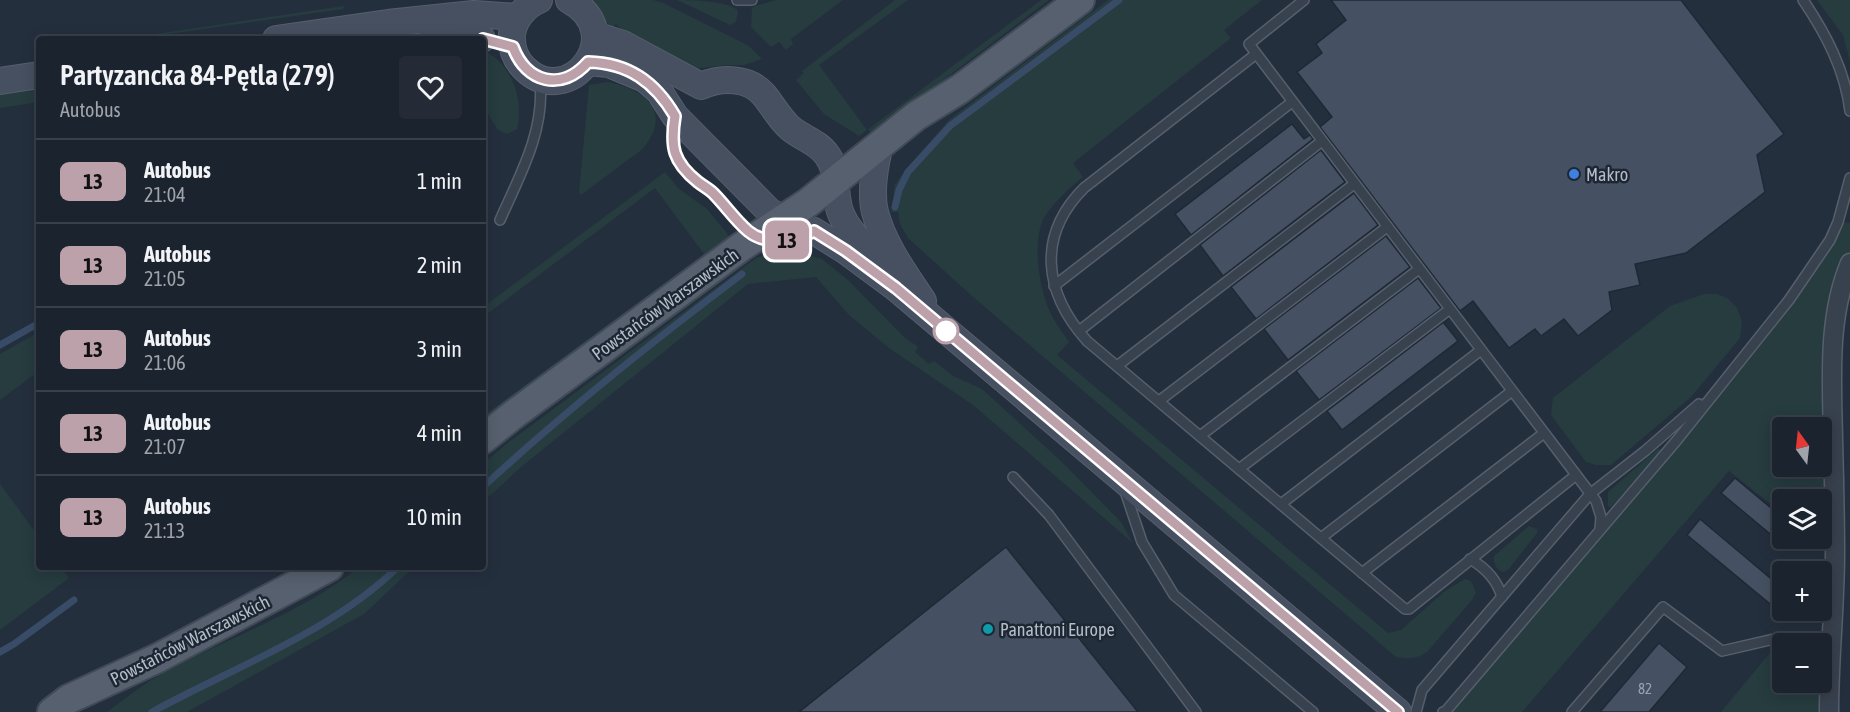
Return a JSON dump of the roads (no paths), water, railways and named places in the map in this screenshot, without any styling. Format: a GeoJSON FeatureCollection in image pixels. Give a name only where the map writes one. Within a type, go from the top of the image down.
{"type":"FeatureCollection","features":[{"type":"Feature","properties":{"kind":"main road","name":"Powstańców Warszawskich"},"geometry":{"type":"LineString","coordinates":[[486,438],[513,415],[741,247],[784,218],[837,191],[881,143],[916,116],[960,89],[1080,0]]}},
{"type":"Feature","properties":{"kind":"main road","name":"Powstańców Warszawskich"},"geometry":{"type":"LineString","coordinates":[[52,712],[69,699],[158,658],[322,570]]}},
{"type":"Feature","properties":{"kind":"street"},"geometry":{"type":"LineString","coordinates":[[539,0],[525,9],[518,17],[514,27],[513,47],[522,66],[530,74],[551,80],[572,76],[581,71],[588,62],[595,44],[593,24],[587,13],[579,5],[569,0]]}},
{"type":"Feature","properties":{"kind":"street"},"geometry":{"type":"LineString","coordinates":[[296,36],[388,22],[474,14],[518,17]]}},
{"type":"Feature","properties":{"kind":"street"},"geometry":{"type":"LineString","coordinates":[[417,21],[472,36]]}},
{"type":"Feature","properties":{"kind":"street"},"geometry":{"type":"LineString","coordinates":[[595,35],[623,44],[700,86],[709,82],[737,81],[763,93],[790,128],[820,147],[828,156],[844,221],[881,263],[896,288]]}},
{"type":"Feature","properties":{"kind":"street"},"geometry":{"type":"LineString","coordinates":[[486,40],[513,47]]}},
{"type":"Feature","properties":{"kind":"street"},"geometry":{"type":"LineString","coordinates":[[588,62],[609,64],[645,79],[659,91],[675,116],[770,212],[803,225],[839,246],[896,288],[1398,712]]}},
{"type":"Feature","properties":{"kind":"street"},"geometry":{"type":"LineString","coordinates":[[0,81],[36,75]]}},
{"type":"Feature","properties":{"kind":"street"},"geometry":{"type":"LineString","coordinates":[[881,143],[876,158],[873,201],[875,213],[881,231],[894,254],[940,326]]}},
{"type":"Feature","properties":{"kind":"street"},"geometry":{"type":"LineString","coordinates":[[1831,633],[1835,556],[1833,351],[1839,300],[1850,263]]}},
{"type":"Feature","properties":{"kind":"street"},"geometry":{"type":"LineString","coordinates":[[1829,712],[1830,693]]}},
{"type":"Feature","properties":{"kind":"lane"},"geometry":{"type":"LineString","coordinates":[[737,0],[752,0]]}},
{"type":"Feature","properties":{"kind":"lane"},"geometry":{"type":"LineString","coordinates":[[1305,0],[1249,44],[1590,494],[1599,508],[1600,529]]}},
{"type":"Feature","properties":{"kind":"lane"},"geometry":{"type":"LineString","coordinates":[[1803,0],[1832,49],[1845,87],[1850,111]]}},
{"type":"Feature","properties":{"kind":"lane"},"geometry":{"type":"LineString","coordinates":[[1256,54],[1084,188],[1068,205],[1056,230],[1052,273],[1054,286],[1065,311],[1079,331],[1117,366],[1405,609],[1409,609],[1576,475]]}},
{"type":"Feature","properties":{"kind":"lane"},"geometry":{"type":"LineString","coordinates":[[500,220],[532,148],[540,113],[540,78]]}},
{"type":"Feature","properties":{"kind":"lane"},"geometry":{"type":"LineString","coordinates":[[1054,286],[1292,102]]}},
{"type":"Feature","properties":{"kind":"lane"},"geometry":{"type":"LineString","coordinates":[[1079,331],[1322,141]]}},
{"type":"Feature","properties":{"kind":"lane"},"geometry":{"type":"LineString","coordinates":[[1443,712],[1677,440],[1789,300],[1819,257],[1838,222],[1850,178]]}},
{"type":"Feature","properties":{"kind":"lane"},"geometry":{"type":"LineString","coordinates":[[1117,366],[1354,184]]}},
{"type":"Feature","properties":{"kind":"lane"},"geometry":{"type":"LineString","coordinates":[[1159,401],[1387,227]]}},
{"type":"Feature","properties":{"kind":"lane"},"geometry":{"type":"LineString","coordinates":[[1200,435],[1419,269]]}},
{"type":"Feature","properties":{"kind":"lane"},"geometry":{"type":"LineString","coordinates":[[1239,469],[1450,309]]}},
{"type":"Feature","properties":{"kind":"lane"},"geometry":{"type":"LineString","coordinates":[[1281,504],[1481,350]]}},
{"type":"Feature","properties":{"kind":"lane"},"geometry":{"type":"LineString","coordinates":[[1416,712],[1422,690],[1590,494],[1660,438],[1720,384]]}},
{"type":"Feature","properties":{"kind":"lane"},"geometry":{"type":"LineString","coordinates":[[1321,538],[1512,391]]}},
{"type":"Feature","properties":{"kind":"lane"},"geometry":{"type":"LineString","coordinates":[[1362,573],[1544,433]]}},
{"type":"Feature","properties":{"kind":"lane"},"geometry":{"type":"LineString","coordinates":[[1013,477],[1049,515],[1196,712]]}},
{"type":"Feature","properties":{"kind":"lane"},"geometry":{"type":"LineString","coordinates":[[1121,477],[1142,542],[1174,595],[1313,712]]}},
{"type":"Feature","properties":{"kind":"lane"},"geometry":{"type":"LineString","coordinates":[[1470,559],[1494,579],[1502,597]]}},
{"type":"Feature","properties":{"kind":"lane"},"geometry":{"type":"LineString","coordinates":[[1572,712],[1663,607],[1722,651],[1772,640]]}},
{"type":"Feature","properties":{"kind":"waterway"},"geometry":{"type":"LineString","coordinates":[[895,207],[899,190],[908,172],[950,126],[1119,0]]}},
{"type":"Feature","properties":{"kind":"waterway"},"geometry":{"type":"LineString","coordinates":[[486,484],[610,377],[742,274]]}},
{"type":"Feature","properties":{"kind":"waterway"},"geometry":{"type":"LineString","coordinates":[[0,345],[36,325]]}},
{"type":"Feature","properties":{"kind":"waterway"},"geometry":{"type":"LineString","coordinates":[[152,712],[312,630],[371,590],[394,570]]}},
{"type":"Feature","properties":{"kind":"waterway"},"geometry":{"type":"LineString","coordinates":[[0,652],[74,600]]}},
{"type":"Feature","properties":{"kind":"place","name":"Makro"},"geometry":{"type":"Point","coordinates":[1574,174]}},
{"type":"Feature","properties":{"kind":"place","name":"Panattoni Europe"},"geometry":{"type":"Point","coordinates":[988,629]}}]}
